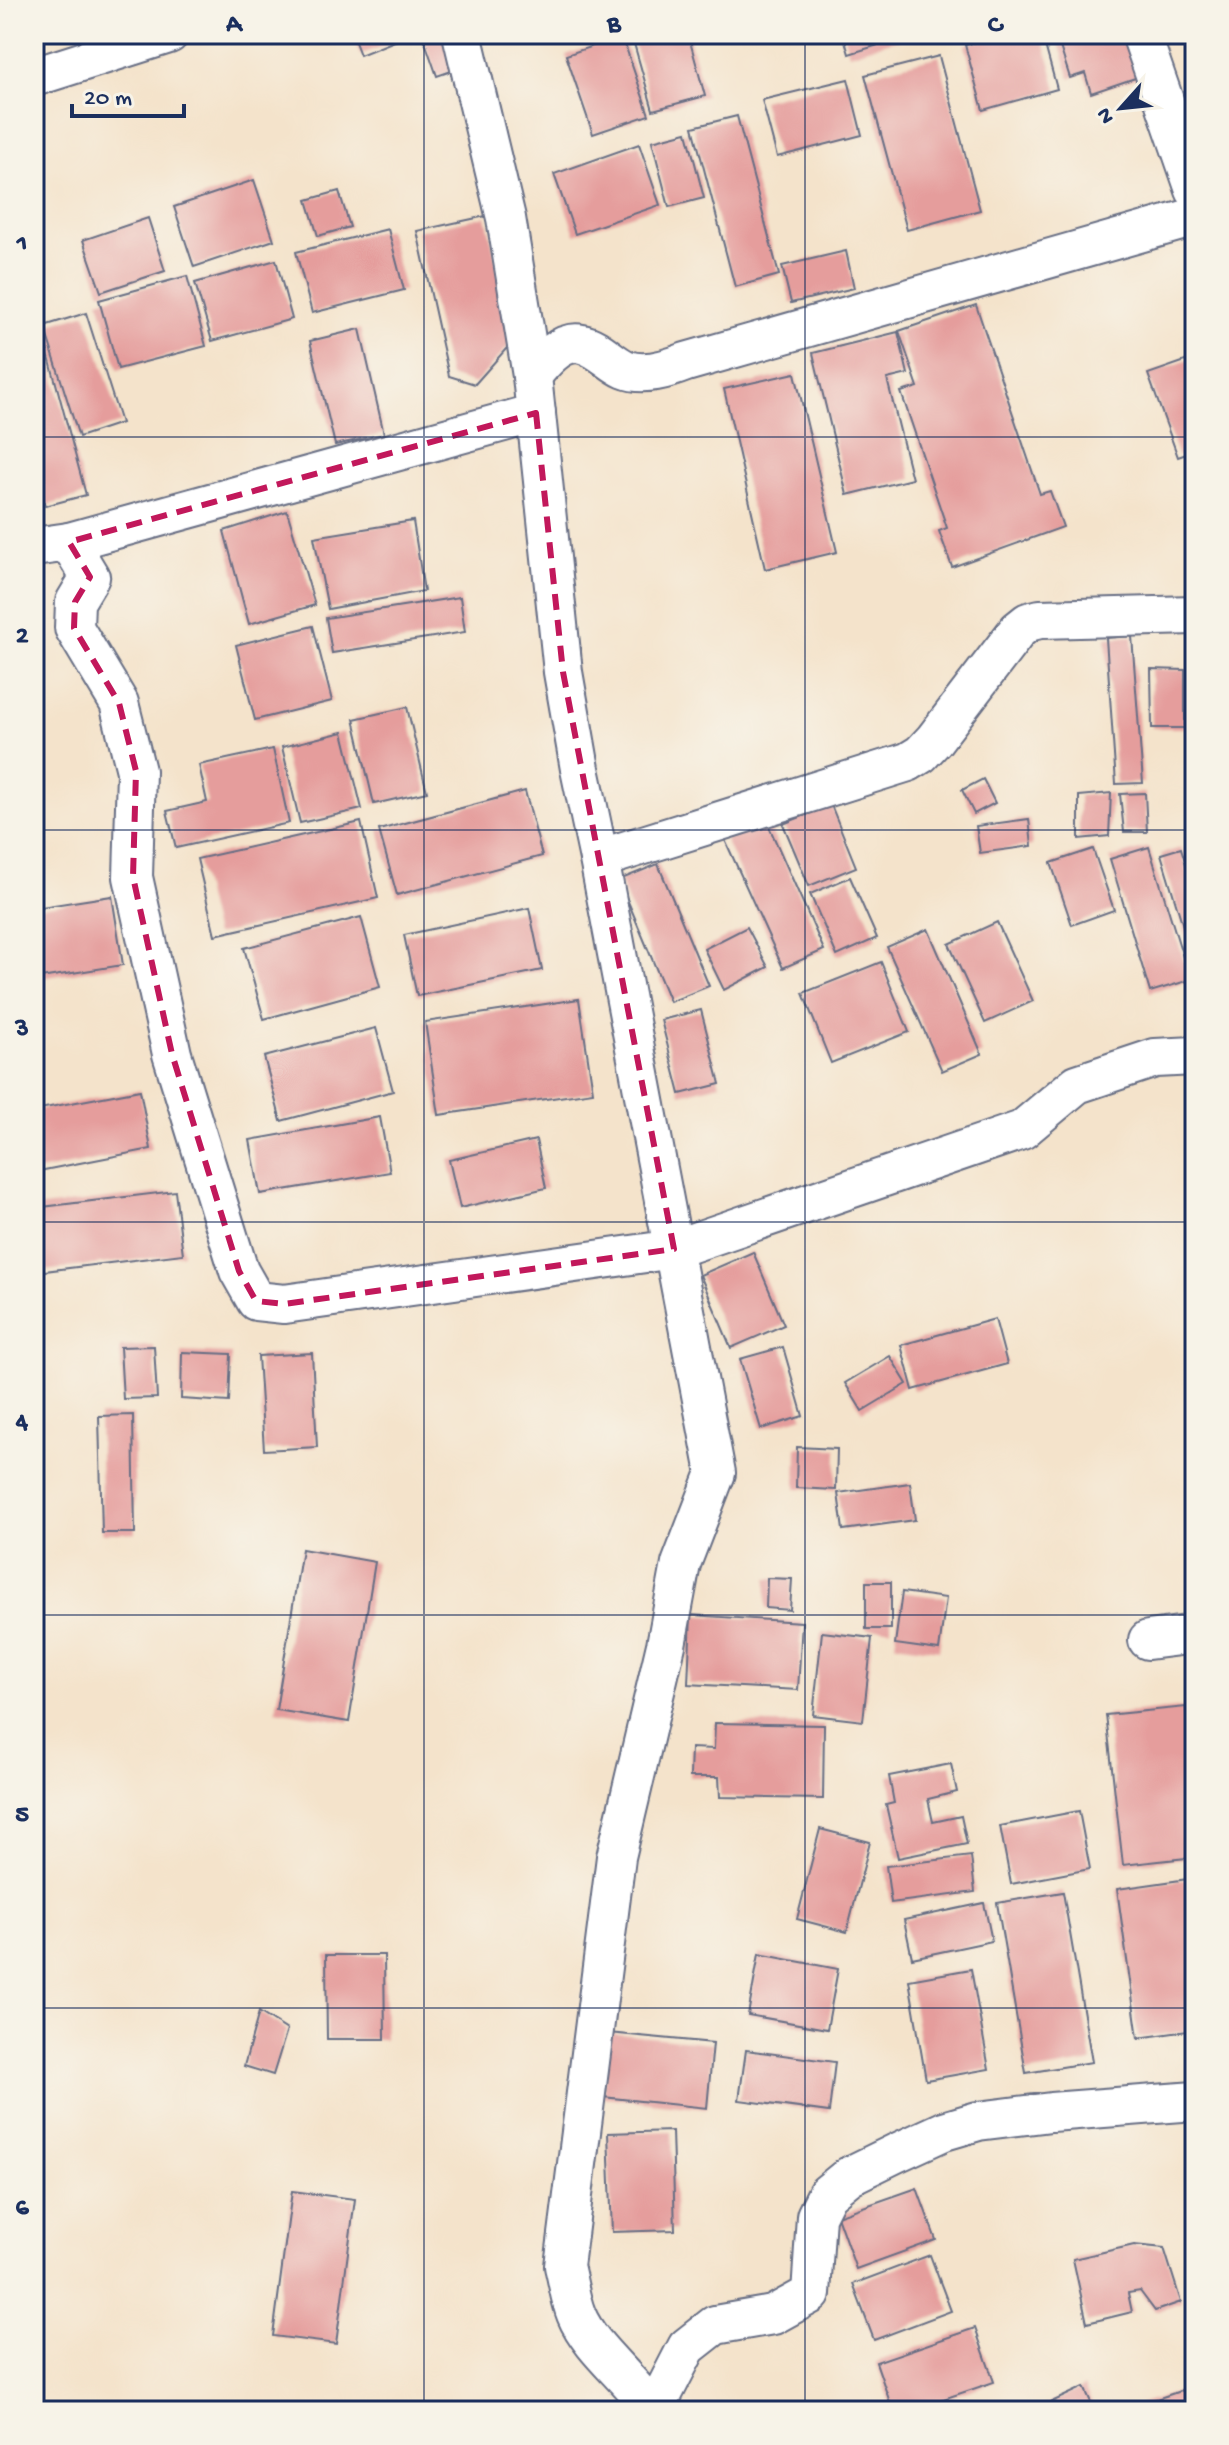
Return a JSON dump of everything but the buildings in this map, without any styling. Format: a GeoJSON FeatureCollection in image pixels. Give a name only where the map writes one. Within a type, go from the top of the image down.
{"type":"FeatureCollection","features":[{"type":"Feature","properties":{"kind":"street"},"geometry":{"type":"LineString","coordinates":[[34,77],[169,34]]}},
{"type":"Feature","properties":{"kind":"street"},"geometry":{"type":"LineString","coordinates":[[462,34],[506,218],[532,376],[563,672],[580,769],[716,1473],[681,1564],[666,1645],[616,1857],[564,2266],[576,2315],[653,2411],[687,2347],[715,2325],[773,2315],[811,2294],[816,2216],[827,2194],[849,2176],[944,2131],[978,2121],[1195,2101]]}},
{"type":"Feature","properties":{"kind":"street"},"geometry":{"type":"LineString","coordinates":[[1141,34],[1195,190]]}},
{"type":"Feature","properties":{"kind":"street"},"geometry":{"type":"LineString","coordinates":[[532,376],[548,356],[569,344],[583,343],[627,370],[666,370],[1195,217]]}},
{"type":"Feature","properties":{"kind":"street"},"geometry":{"type":"LineString","coordinates":[[51,544],[536,413]]}},
{"type":"Feature","properties":{"kind":"street"},"geometry":{"type":"LineString","coordinates":[[51,544],[90,577],[75,602],[74,628],[119,703],[136,771],[133,877],[172,1054],[239,1271],[256,1301],[284,1304],[674,1249],[1022,1130],[1077,1084],[1155,1058],[1195,1056]]}},
{"type":"Feature","properties":{"kind":"street"},"geometry":{"type":"LineString","coordinates":[[599,859],[908,762],[934,740],[1018,630],[1028,622],[1040,619],[1195,615]]}},
{"type":"Feature","properties":{"kind":"street"},"geometry":{"type":"LineString","coordinates":[[1148,1640],[1195,1634]]}},
{"type":"Feature","properties":{"kind":"highlighted area"},"geometry":{"type":"Polygon","coordinates":[[[536,413],[563,672],[674,1249],[284,1304],[256,1301],[239,1271],[172,1054],[133,877],[136,771],[119,703],[74,628],[75,602],[90,577],[69,542],[536,413]]]}}]}
